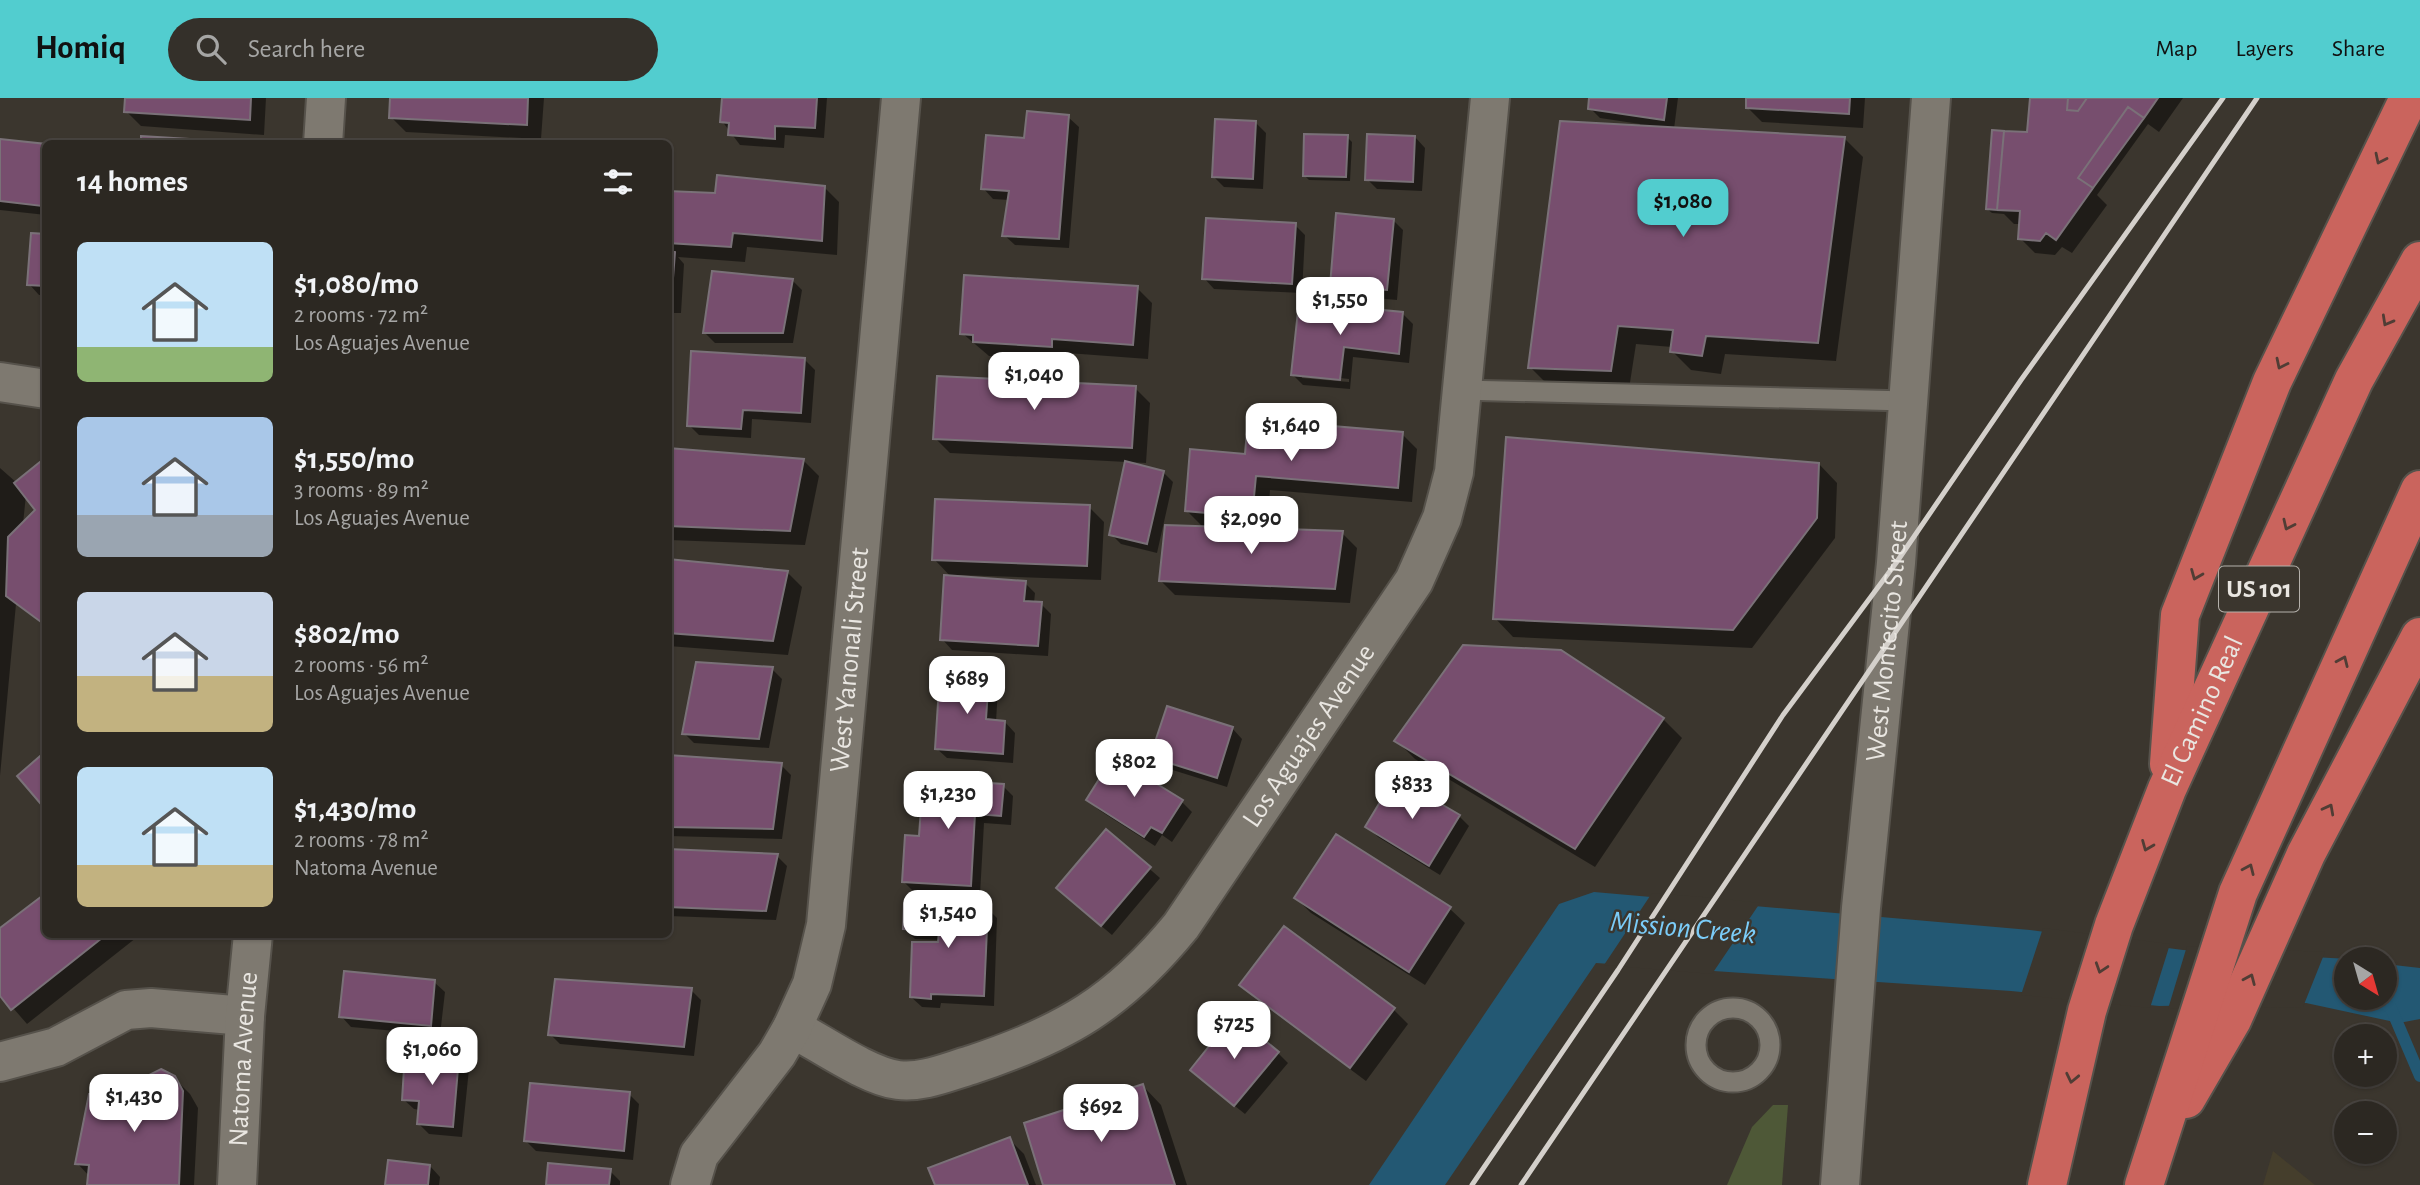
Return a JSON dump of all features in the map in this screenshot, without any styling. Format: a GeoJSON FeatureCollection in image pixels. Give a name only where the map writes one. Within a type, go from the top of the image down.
{"type":"FeatureCollection","features":[{"type":"Feature","properties":{"kind":"highway"},"geometry":{"type":"LineString","coordinates":[[2167,789],[2180,615],[2272,382],[2409,98]]}},
{"type":"Feature","properties":{"kind":"highway","name":"El Camino Real"},"geometry":{"type":"LineString","coordinates":[[2047,1185],[2087,1011],[2115,925],[2167,789],[2354,380],[2420,261]]}},
{"type":"Feature","properties":{"kind":"highway"},"geometry":{"type":"LineString","coordinates":[[2214,1018],[2226,933],[2238,893],[2420,490]]}},
{"type":"Feature","properties":{"kind":"highway"},"geometry":{"type":"LineString","coordinates":[[2146,1173],[2214,1018],[2268,937],[2306,853],[2420,638]]}},
{"type":"Feature","properties":{"kind":"street"},"geometry":{"type":"LineString","coordinates":[[323,140],[326,98]]}},
{"type":"Feature","properties":{"kind":"street","name":"West Yanonali Street"},"geometry":{"type":"LineString","coordinates":[[690,1185],[699,1155],[777,1054],[792,1028],[812,984],[826,925],[901,98]]}},
{"type":"Feature","properties":{"kind":"street","name":"Los Aguajes Avenue"},"geometry":{"type":"LineString","coordinates":[[792,1028],[873,1071],[896,1080],[922,1080],[1028,1046],[1073,1024],[1113,997],[1150,964],[1181,926],[1414,581],[1442,518],[1454,472],[1490,98]]}},
{"type":"Feature","properties":{"kind":"street","name":"West Montecito Street"},"geometry":{"type":"LineString","coordinates":[[1840,1185],[1861,908],[1890,628],[1931,98]]}},
{"type":"Feature","properties":{"kind":"street"},"geometry":{"type":"LineString","coordinates":[[0,382],[42,388]]}},
{"type":"Feature","properties":{"kind":"street","name":"Natoma Avenue"},"geometry":{"type":"LineString","coordinates":[[237,1185],[245,1016],[253,938]]}},
{"type":"Feature","properties":{"kind":"street"},"geometry":{"type":"LineString","coordinates":[[0,1062],[56,1047],[127,1010],[151,1008],[245,1016]]}},
{"type":"Feature","properties":{"kind":"lane"},"geometry":{"type":"LineString","coordinates":[[1460,390],[1907,401]]}},
{"type":"Feature","properties":{"kind":"shaded area"},"geometry":{"type":"Polygon","coordinates":[[[2273,1151],[2315,1185],[2263,1185],[2273,1151]]]}},
{"type":"Feature","properties":{"kind":"green space"},"geometry":{"type":"Polygon","coordinates":[[[1773,1105],[1788,1105],[1782,1185],[1727,1185],[1752,1127],[1773,1105]]]}},
{"type":"Feature","properties":{"kind":"water"},"geometry":{"type":"Polygon","coordinates":[[[1594,892],[2030,930],[2183,950],[2334,958],[2334,1009],[2306,1003],[2159,1006],[2011,991],[1596,963],[1445,1185],[1369,1185],[1559,904],[1594,892]]]}},
{"type":"Feature","properties":{"kind":"water"},"geometry":{"type":"Polygon","coordinates":[[[2398,965],[2420,968],[2420,1019],[2399,1023],[2339,1010],[2398,1010],[2398,965]]]}},
{"type":"Feature","properties":{"kind":"pier"},"geometry":{"type":"Polygon","coordinates":[[[1652,893],[1760,903],[1712,974],[1604,965],[1652,893]]]}},
{"type":"Feature","properties":{"kind":"pier"},"geometry":{"type":"Polygon","coordinates":[[[2043,928],[2170,944],[2150,1008],[2021,995],[2043,928]]]}},
{"type":"Feature","properties":{"kind":"pier"},"geometry":{"type":"Polygon","coordinates":[[[2187,946],[2325,952],[2303,1007],[2168,1009],[2187,946]]]}},
{"type":"Feature","properties":{"kind":"building"},"geometry":{"type":"Polygon","coordinates":[[[125,98],[251,98],[250,120],[124,112],[125,98]]]}},
{"type":"Feature","properties":{"kind":"building"},"geometry":{"type":"Polygon","coordinates":[[[390,98],[528,98],[527,125],[389,118],[390,98]]]}},
{"type":"Feature","properties":{"kind":"building"},"geometry":{"type":"Polygon","coordinates":[[[722,98],[817,98],[815,128],[775,126],[775,139],[728,135],[729,123],[720,122],[722,98]]]}},
{"type":"Feature","properties":{"kind":"building"},"geometry":{"type":"Polygon","coordinates":[[[1589,98],[1667,98],[1664,120],[1588,109],[1589,98]]]}},
{"type":"Feature","properties":{"kind":"building"},"geometry":{"type":"Polygon","coordinates":[[[1746,98],[1850,98],[1849,114],[1746,108],[1746,98]]]}},
{"type":"Feature","properties":{"kind":"building"},"geometry":{"type":"Polygon","coordinates":[[[2030,98],[2068,98],[2067,110],[2078,111],[2087,98],[2158,98],[2144,118],[2128,107],[2078,178],[2093,188],[2056,240],[2046,233],[2040,241],[2018,239],[2020,211],[1997,210],[2004,131],[2027,132],[2030,98]]]}},
{"type":"Feature","properties":{"kind":"building"},"geometry":{"type":"Polygon","coordinates":[[[2068,98],[2087,98],[2078,111],[2067,110],[2068,98]]]}},
{"type":"Feature","properties":{"kind":"building"},"geometry":{"type":"Polygon","coordinates":[[[2128,107],[2144,118],[2093,188],[2078,178],[2128,107]]]}},
{"type":"Feature","properties":{"kind":"building"},"geometry":{"type":"Polygon","coordinates":[[[1027,111],[1069,115],[1059,239],[1002,236],[1009,191],[981,189],[986,135],[1024,138],[1027,111]]]}},
{"type":"Feature","properties":{"kind":"building"},"geometry":{"type":"Polygon","coordinates":[[[1215,119],[1256,121],[1253,179],[1212,177],[1215,119]]]}},
{"type":"Feature","properties":{"kind":"building"},"geometry":{"type":"Polygon","coordinates":[[[1560,121],[1845,137],[1818,343],[1706,336],[1702,356],[1670,352],[1673,330],[1618,326],[1611,371],[1528,368],[1560,121]]]}},
{"type":"Feature","properties":{"kind":"building"},"geometry":{"type":"Polygon","coordinates":[[[1992,130],[2004,131],[1997,210],[1986,209],[1992,130]]]}},
{"type":"Feature","properties":{"kind":"building"},"geometry":{"type":"Polygon","coordinates":[[[1304,134],[1348,135],[1346,177],[1303,176],[1304,134]]]}},
{"type":"Feature","properties":{"kind":"building"},"geometry":{"type":"Polygon","coordinates":[[[1367,134],[1415,136],[1413,182],[1365,180],[1367,134]]]}},
{"type":"Feature","properties":{"kind":"building"},"geometry":{"type":"Polygon","coordinates":[[[141,136],[206,140],[141,140],[141,136]]]}},
{"type":"Feature","properties":{"kind":"building"},"geometry":{"type":"Polygon","coordinates":[[[0,139],[42,144],[42,206],[0,201],[0,139]]]}},
{"type":"Feature","properties":{"kind":"building"},"geometry":{"type":"Polygon","coordinates":[[[717,175],[825,186],[822,241],[733,233],[731,247],[672,243],[672,191],[715,193],[717,175]]]}},
{"type":"Feature","properties":{"kind":"building"},"geometry":{"type":"Polygon","coordinates":[[[1336,213],[1394,219],[1387,290],[1330,286],[1336,213]]]}},
{"type":"Feature","properties":{"kind":"building"},"geometry":{"type":"Polygon","coordinates":[[[1206,218],[1296,223],[1292,284],[1202,279],[1206,218]]]}},
{"type":"Feature","properties":{"kind":"building"},"geometry":{"type":"Polygon","coordinates":[[[31,233],[42,234],[42,286],[27,285],[31,233]]]}},
{"type":"Feature","properties":{"kind":"building"},"geometry":{"type":"Polygon","coordinates":[[[672,252],[675,252],[672,291],[672,252]]]}},
{"type":"Feature","properties":{"kind":"building"},"geometry":{"type":"Polygon","coordinates":[[[712,271],[793,279],[783,333],[703,333],[712,271]]]}},
{"type":"Feature","properties":{"kind":"building"},"geometry":{"type":"Polygon","coordinates":[[[964,275],[1138,286],[1133,345],[1052,339],[1052,347],[973,342],[973,335],[960,334],[964,275]]]}},
{"type":"Feature","properties":{"kind":"building"},"geometry":{"type":"Polygon","coordinates":[[[1299,302],[1403,312],[1399,354],[1344,347],[1340,380],[1291,375],[1299,302]]]}},
{"type":"Feature","properties":{"kind":"building"},"geometry":{"type":"Polygon","coordinates":[[[691,351],[805,358],[801,413],[743,410],[741,429],[687,426],[691,351]]]}},
{"type":"Feature","properties":{"kind":"building"},"geometry":{"type":"Polygon","coordinates":[[[937,376],[1136,386],[1132,448],[933,439],[937,376]]]}},
{"type":"Feature","properties":{"kind":"building"},"geometry":{"type":"Polygon","coordinates":[[[1248,419],[1403,432],[1398,488],[1256,476],[1252,517],[1185,511],[1190,449],[1245,454],[1248,419]]]}},
{"type":"Feature","properties":{"kind":"building"},"geometry":{"type":"Polygon","coordinates":[[[1506,437],[1819,463],[1817,518],[1733,630],[1493,619],[1506,437]]]}},
{"type":"Feature","properties":{"kind":"building"},"geometry":{"type":"Polygon","coordinates":[[[672,448],[804,459],[790,531],[672,526],[672,448]]]}},
{"type":"Feature","properties":{"kind":"building"},"geometry":{"type":"Polygon","coordinates":[[[42,460],[42,623],[6,596],[8,537],[35,510],[14,483],[42,460]]]}},
{"type":"Feature","properties":{"kind":"building"},"geometry":{"type":"Polygon","coordinates":[[[1125,461],[1164,471],[1147,544],[1109,535],[1125,461]]]}},
{"type":"Feature","properties":{"kind":"building"},"geometry":{"type":"Polygon","coordinates":[[[935,499],[1090,505],[1087,566],[932,560],[935,499]]]}},
{"type":"Feature","properties":{"kind":"building"},"geometry":{"type":"Polygon","coordinates":[[[1165,525],[1343,531],[1335,589],[1159,581],[1165,525]]]}},
{"type":"Feature","properties":{"kind":"building"},"geometry":{"type":"Polygon","coordinates":[[[672,559],[788,571],[773,641],[672,633],[672,559]]]}},
{"type":"Feature","properties":{"kind":"building"},"geometry":{"type":"Polygon","coordinates":[[[944,575],[1026,581],[1024,601],[1042,602],[1038,646],[940,640],[944,575]]]}},
{"type":"Feature","properties":{"kind":"building"},"geometry":{"type":"Polygon","coordinates":[[[1463,645],[1561,650],[1664,718],[1575,849],[1394,741],[1463,645]]]}},
{"type":"Feature","properties":{"kind":"building"},"geometry":{"type":"Polygon","coordinates":[[[696,662],[773,667],[759,739],[682,734],[696,662]]]}},
{"type":"Feature","properties":{"kind":"building"},"geometry":{"type":"Polygon","coordinates":[[[940,672],[989,676],[986,719],[1005,721],[1003,754],[935,749],[940,672]]]}},
{"type":"Feature","properties":{"kind":"building"},"geometry":{"type":"Polygon","coordinates":[[[1167,706],[1233,727],[1217,778],[1150,757],[1167,706]]]}},
{"type":"Feature","properties":{"kind":"building"},"geometry":{"type":"Polygon","coordinates":[[[42,754],[42,805],[17,776],[42,754]]]}},
{"type":"Feature","properties":{"kind":"building"},"geometry":{"type":"Polygon","coordinates":[[[672,755],[782,763],[773,829],[672,827],[672,755]]]}},
{"type":"Feature","properties":{"kind":"building"},"geometry":{"type":"Polygon","coordinates":[[[1113,757],[1183,800],[1162,833],[1151,827],[1144,837],[1086,800],[1113,757]]]}},
{"type":"Feature","properties":{"kind":"building"},"geometry":{"type":"Polygon","coordinates":[[[1395,777],[1460,815],[1429,866],[1365,827],[1395,777]]]}},
{"type":"Feature","properties":{"kind":"building"},"geometry":{"type":"Polygon","coordinates":[[[923,779],[1004,784],[1001,816],[975,814],[971,886],[902,882],[905,835],[919,836],[923,779]]]}},
{"type":"Feature","properties":{"kind":"building"},"geometry":{"type":"Polygon","coordinates":[[[1106,829],[1151,867],[1101,926],[1056,888],[1106,829]]]}},
{"type":"Feature","properties":{"kind":"building"},"geometry":{"type":"Polygon","coordinates":[[[1336,834],[1451,907],[1409,972],[1294,898],[1336,834]]]}},
{"type":"Feature","properties":{"kind":"building"},"geometry":{"type":"Polygon","coordinates":[[[672,849],[778,854],[766,911],[672,907],[672,849]]]}},
{"type":"Feature","properties":{"kind":"building"},"geometry":{"type":"Polygon","coordinates":[[[42,896],[42,938],[102,938],[11,1010],[0,996],[0,928],[42,896]]]}},
{"type":"Feature","properties":{"kind":"building"},"geometry":{"type":"Polygon","coordinates":[[[904,903],[988,906],[984,996],[931,994],[931,999],[910,997],[912,942],[938,942],[939,931],[903,929],[904,903]]]}},
{"type":"Feature","properties":{"kind":"building"},"geometry":{"type":"Polygon","coordinates":[[[1284,926],[1395,1008],[1350,1068],[1239,985],[1284,926]]]}},
{"type":"Feature","properties":{"kind":"building"},"geometry":{"type":"Polygon","coordinates":[[[344,971],[435,980],[431,1026],[339,1017],[344,971]]]}},
{"type":"Feature","properties":{"kind":"building"},"geometry":{"type":"Polygon","coordinates":[[[555,979],[692,988],[684,1047],[548,1035],[555,979]]]}},
{"type":"Feature","properties":{"kind":"building"},"geometry":{"type":"Polygon","coordinates":[[[1234,1015],[1279,1052],[1234,1106],[1190,1070],[1234,1015]]]}},
{"type":"Feature","properties":{"kind":"building"},"geometry":{"type":"Polygon","coordinates":[[[405,1053],[459,1057],[453,1127],[417,1124],[419,1101],[402,1100],[405,1053]]]}},
{"type":"Feature","properties":{"kind":"building"},"geometry":{"type":"Polygon","coordinates":[[[161,1069],[175,1076],[183,1091],[179,1185],[87,1185],[89,1165],[75,1164],[89,1094],[111,1094],[161,1069]]]}},
{"type":"Feature","properties":{"kind":"building"},"geometry":{"type":"Polygon","coordinates":[[[530,1083],[630,1092],[624,1151],[524,1141],[530,1083]]]}},
{"type":"Feature","properties":{"kind":"building"},"geometry":{"type":"Polygon","coordinates":[[[1143,1084],[1175,1185],[1043,1185],[1024,1123],[1143,1084]]]}},
{"type":"Feature","properties":{"kind":"building"},"geometry":{"type":"Polygon","coordinates":[[[1010,1137],[1028,1185],[935,1185],[928,1168],[1010,1137]]]}},
{"type":"Feature","properties":{"kind":"building"},"geometry":{"type":"Polygon","coordinates":[[[388,1160],[430,1165],[428,1185],[385,1185],[388,1160]]]}},
{"type":"Feature","properties":{"kind":"building"},"geometry":{"type":"Polygon","coordinates":[[[548,1163],[611,1169],[609,1185],[546,1185],[548,1163]]]}},
{"type":"Feature","properties":{"kind":"waterway","name":"Mission Creek"},"geometry":{"type":"LineString","coordinates":[[2392,1010],[2420,1076]]}},
{"type":"Feature","properties":{"kind":"railway"},"geometry":{"type":"LineString","coordinates":[[1472,1185],[1618,970],[1783,715],[1896,563],[2021,380],[2223,98]]}},
{"type":"Feature","properties":{"kind":"railway"},"geometry":{"type":"LineString","coordinates":[[1521,1185],[2257,98]]}}]}
